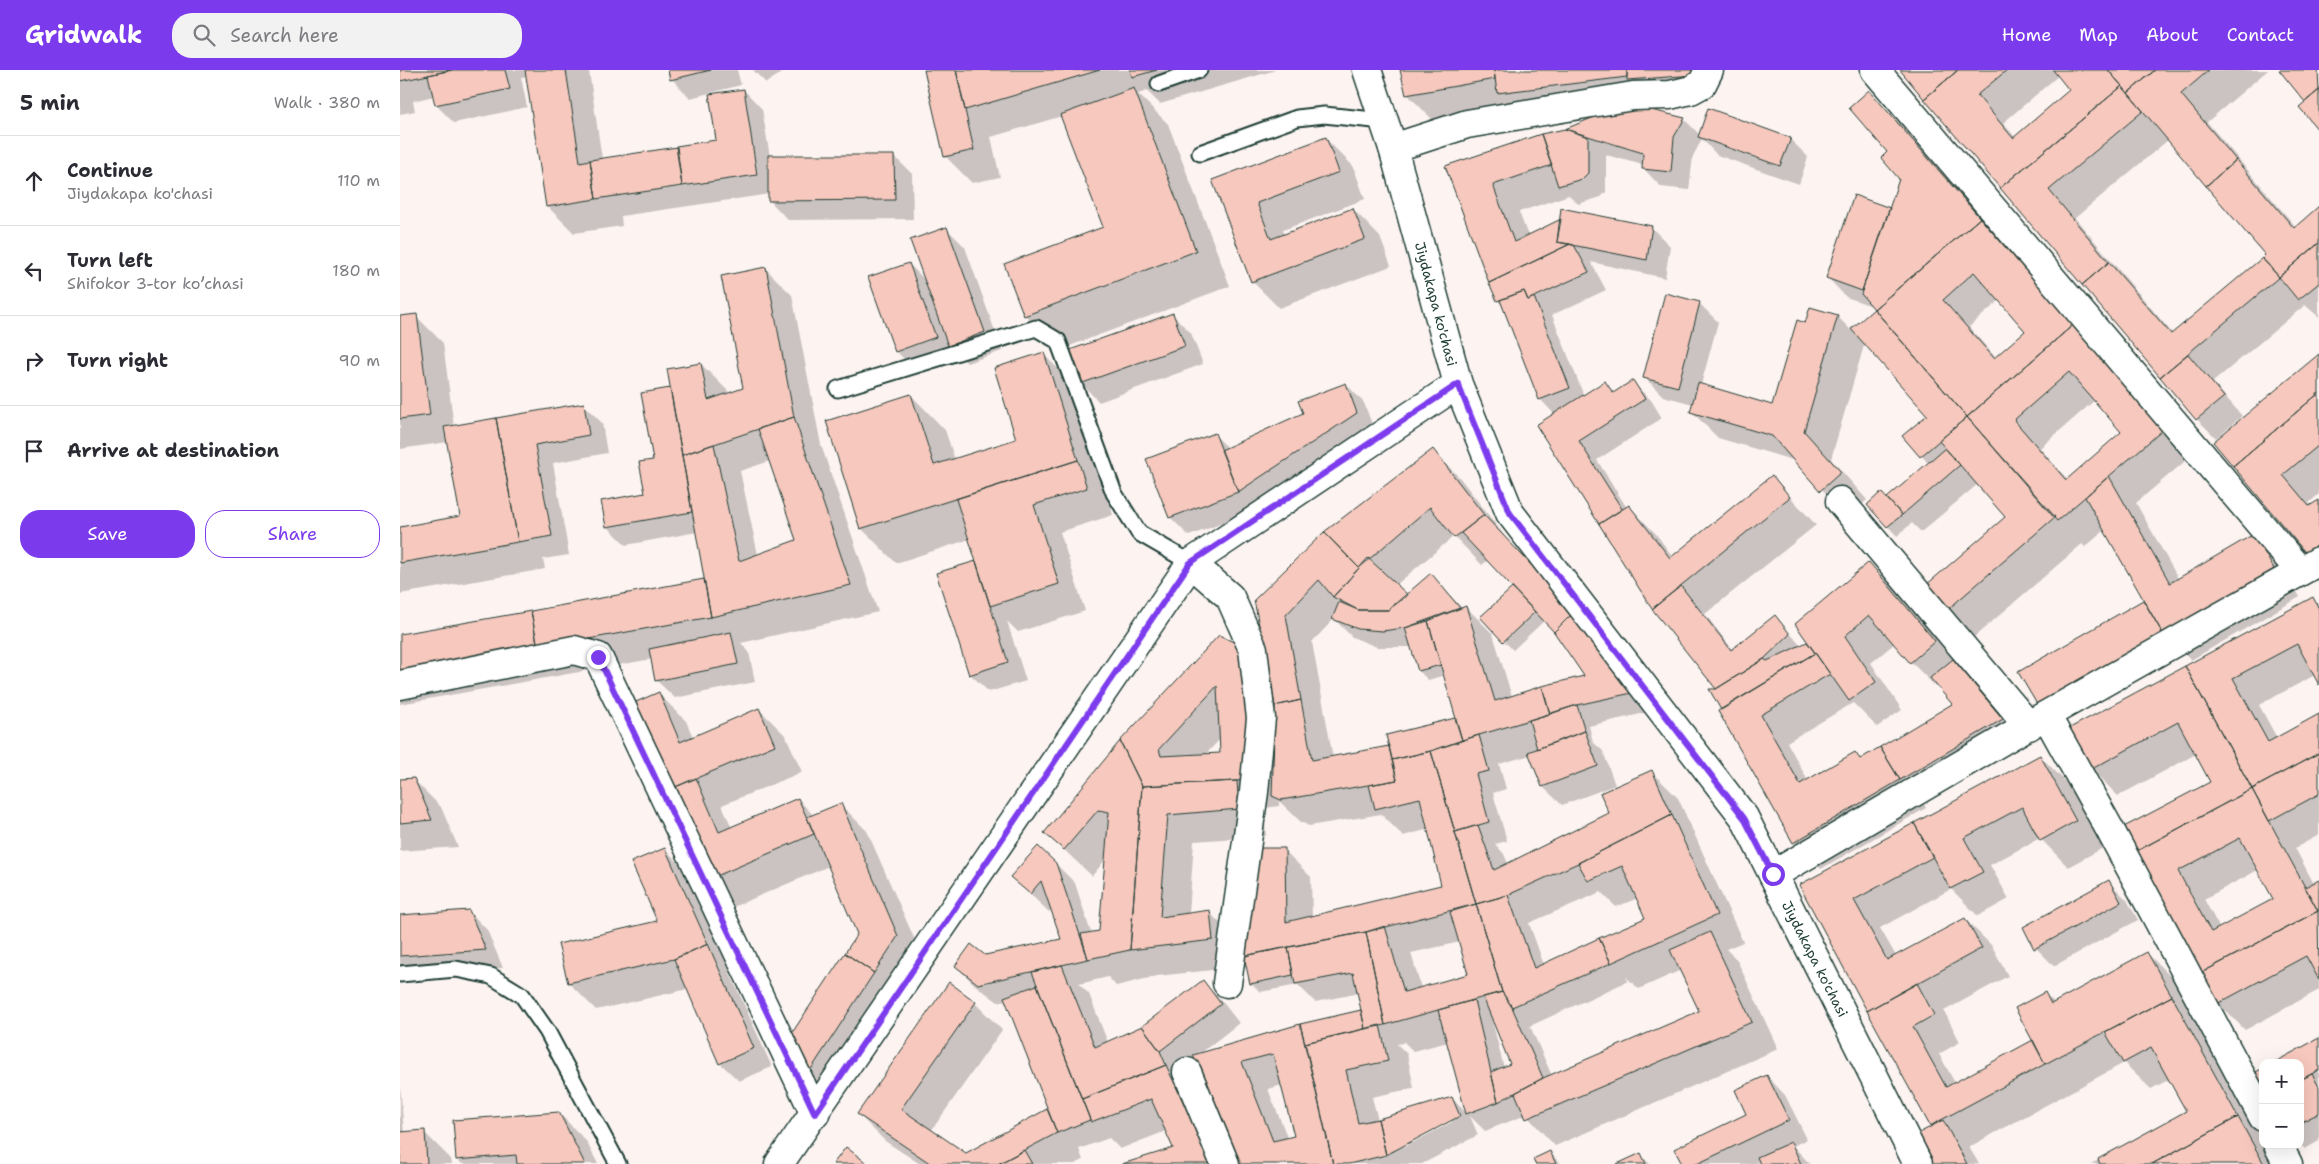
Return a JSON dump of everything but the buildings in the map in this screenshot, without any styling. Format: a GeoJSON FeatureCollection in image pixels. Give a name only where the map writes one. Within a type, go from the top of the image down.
{"type":"FeatureCollection","features":[{"type":"Feature","properties":{"kind":"street","name":"Jiydakapa ko'chasi"},"geometry":{"type":"LineString","coordinates":[[1367,70],[1393,148],[1458,384],[1510,513],[1744,818],[1918,1164]]}},
{"type":"Feature","properties":{"kind":"street"},"geometry":{"type":"LineString","coordinates":[[1393,148],[1467,124],[1633,96],[1670,95],[1690,90],[1702,84],[1709,70]]}},
{"type":"Feature","properties":{"kind":"street"},"geometry":{"type":"LineString","coordinates":[[1773,874],[2037,721],[2313,567],[1875,70]]}},
{"type":"Feature","properties":{"kind":"street"},"geometry":{"type":"LineString","coordinates":[[779,1164],[1190,563],[1458,384]]}},
{"type":"Feature","properties":{"kind":"street"},"geometry":{"type":"LineString","coordinates":[[1840,501],[2037,721],[2114,837],[2259,1109]]}},
{"type":"Feature","properties":{"kind":"street"},"geometry":{"type":"LineString","coordinates":[[1190,563],[1230,597],[1253,650],[1261,718],[1254,792],[1227,983]]}},
{"type":"Feature","properties":{"kind":"street"},"geometry":{"type":"LineString","coordinates":[[400,685],[574,650],[598,657],[815,1114]]}},
{"type":"Feature","properties":{"kind":"street"},"geometry":{"type":"LineString","coordinates":[[1187,1072],[1225,1164]]}},
{"type":"Feature","properties":{"kind":"street"},"geometry":{"type":"LineString","coordinates":[[2280,1149],[2288,1164]]}},
{"type":"Feature","properties":{"kind":"lane"},"geometry":{"type":"LineString","coordinates":[[1159,84],[1199,70]]}},
{"type":"Feature","properties":{"kind":"lane"},"geometry":{"type":"LineString","coordinates":[[1200,153],[1297,118],[1324,115],[1384,121]]}},
{"type":"Feature","properties":{"kind":"lane"},"geometry":{"type":"LineString","coordinates":[[838,389],[1036,328],[1058,341],[1114,493],[1138,534],[1190,563]]}},
{"type":"Feature","properties":{"kind":"lane"},"geometry":{"type":"LineString","coordinates":[[400,974],[456,969],[491,976],[522,995],[547,1031],[618,1164]]}},
{"type":"Feature","properties":{"kind":"route"},"geometry":{"type":"LineString","coordinates":[[598,657],[815,1114],[1190,563],[1458,384],[1510,513],[1744,818],[1773,874]]}}]}
